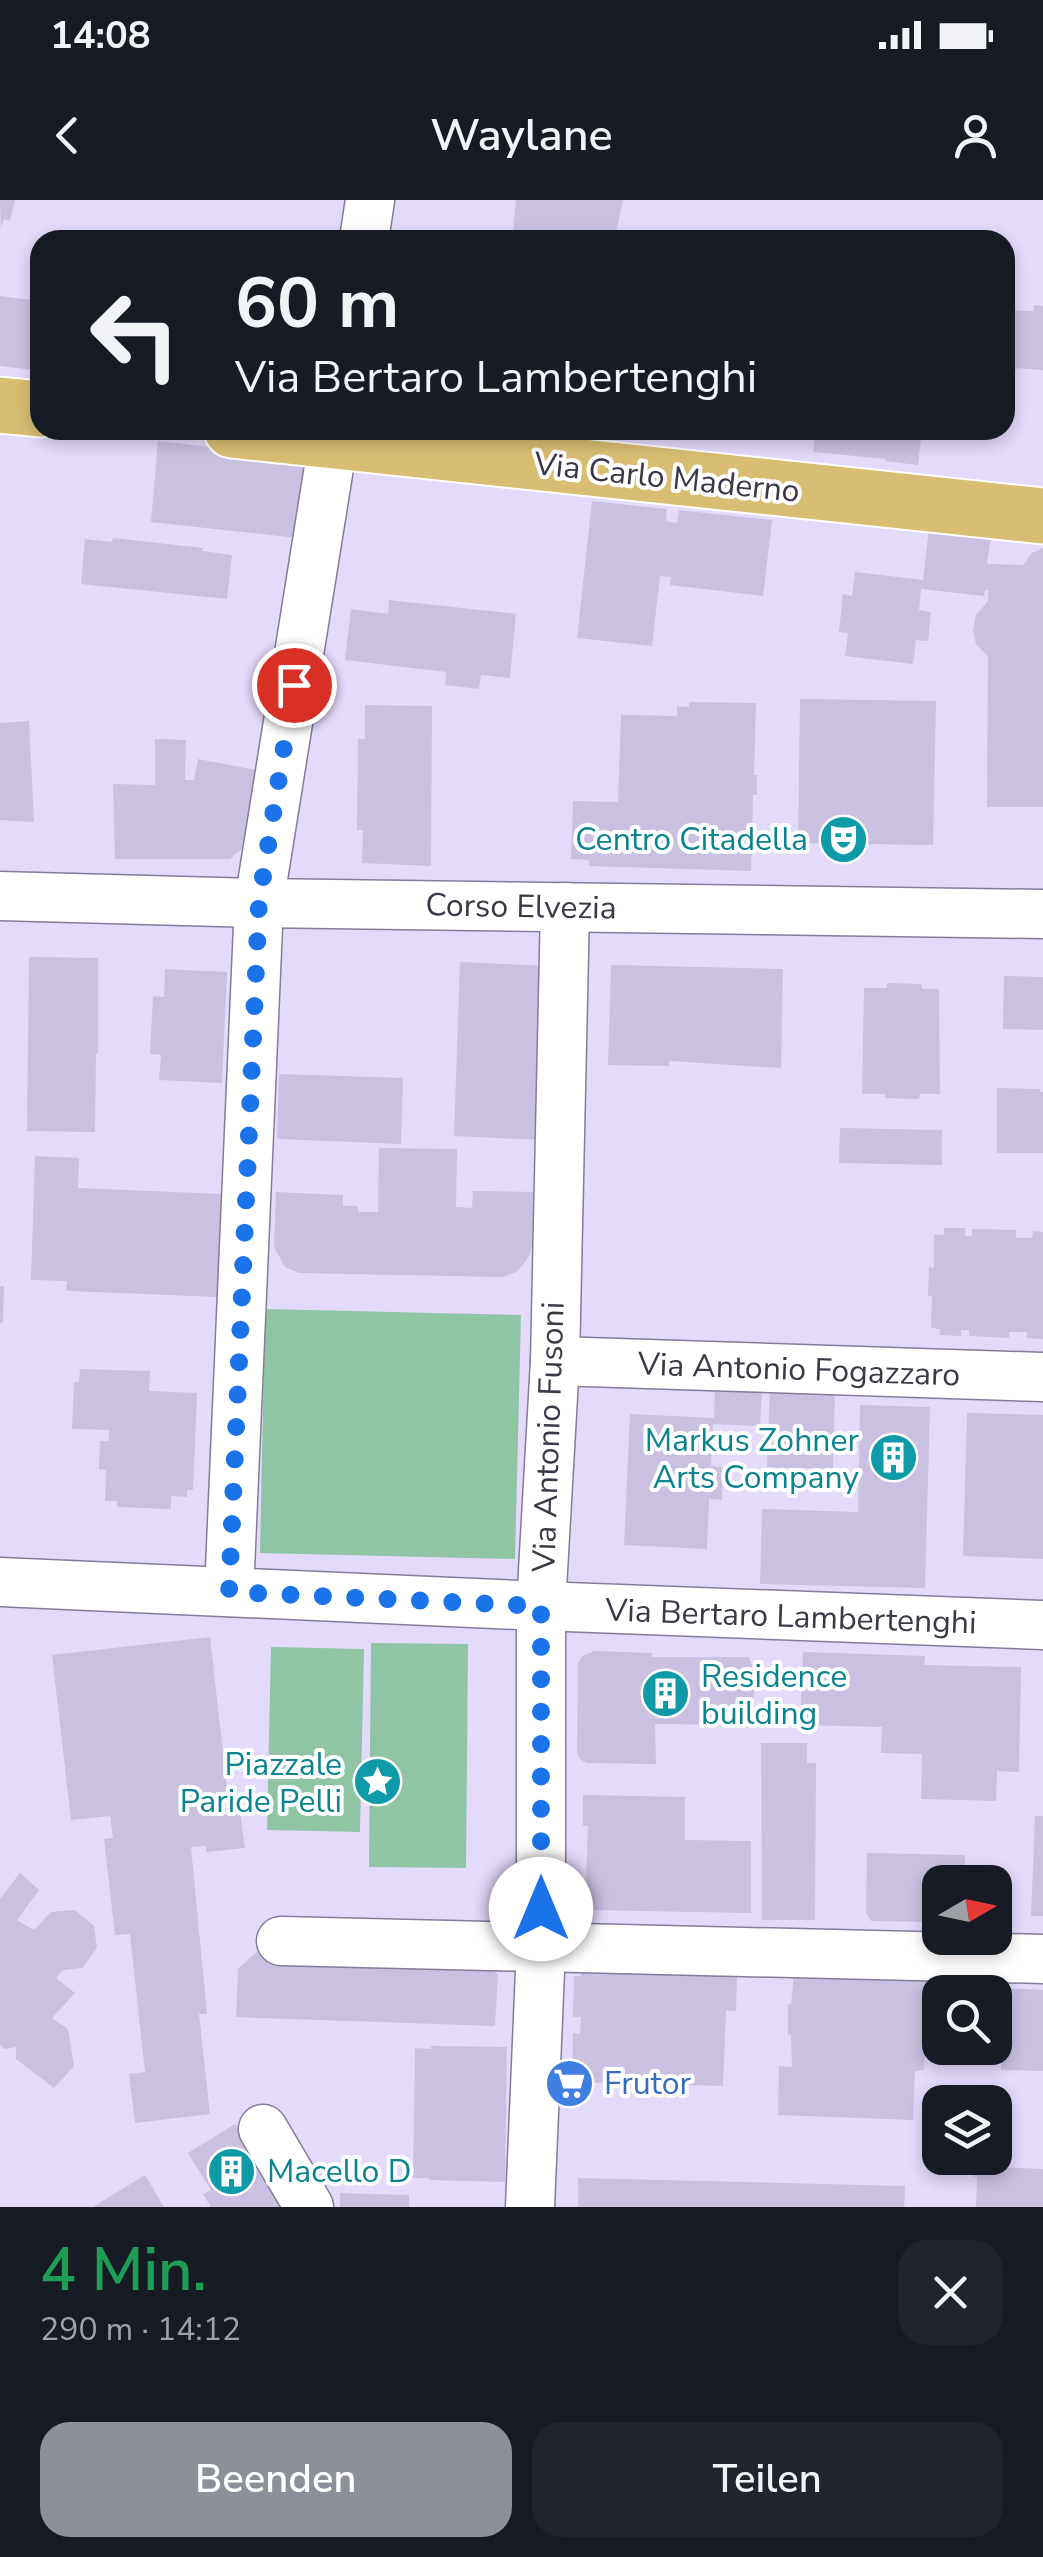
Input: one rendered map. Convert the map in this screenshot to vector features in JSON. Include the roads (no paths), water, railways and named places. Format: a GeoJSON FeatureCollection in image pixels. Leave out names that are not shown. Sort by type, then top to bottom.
{"type":"FeatureCollection","features":[{"type":"Feature","properties":{"kind":"main road"},"geometry":{"type":"LineString","coordinates":[[0,405],[30,408]]}},
{"type":"Feature","properties":{"kind":"main road","name":"Via Carlo Maderno"},"geometry":{"type":"LineString","coordinates":[[369,440],[1043,516]]}},
{"type":"Feature","properties":{"kind":"street"},"geometry":{"type":"LineString","coordinates":[[366,230],[370,200]]}},
{"type":"Feature","properties":{"kind":"street"},"geometry":{"type":"LineString","coordinates":[[229,1592],[259,902],[333,440]]}},
{"type":"Feature","properties":{"kind":"street","name":"Corso Elvezia"},"geometry":{"type":"LineString","coordinates":[[0,896],[1043,914]]}},
{"type":"Feature","properties":{"kind":"street","name":"Via Antonio Fusoni"},"geometry":{"type":"LineString","coordinates":[[530,2207],[541,1947],[541,1606],[555,1361],[564,906]]}},
{"type":"Feature","properties":{"kind":"street","name":"Via Antonio Fogazzaro"},"geometry":{"type":"LineString","coordinates":[[555,1361],[1043,1377]]}},
{"type":"Feature","properties":{"kind":"street","name":"Via Bertaro Lambertenghi"},"geometry":{"type":"LineString","coordinates":[[0,1582],[1043,1625]]}},
{"type":"Feature","properties":{"kind":"street"},"geometry":{"type":"LineString","coordinates":[[280,1941],[1043,1959]]}},
{"type":"Feature","properties":{"kind":"street"},"geometry":{"type":"LineString","coordinates":[[263,2130],[309,2207]]}},
{"type":"Feature","properties":{"kind":"place","name":"Centro Citadella"},"geometry":{"type":"Point","coordinates":[843,839]}},
{"type":"Feature","properties":{"kind":"place","name":"Markus Zohner Arts Company"},"geometry":{"type":"Point","coordinates":[894,1458]}},
{"type":"Feature","properties":{"kind":"place","name":"Residence building"},"geometry":{"type":"Point","coordinates":[666,1694]}},
{"type":"Feature","properties":{"kind":"place","name":"Piazzale Paride Pelli"},"geometry":{"type":"Point","coordinates":[377,1782]}},
{"type":"Feature","properties":{"kind":"place","name":"Frutor"},"geometry":{"type":"Point","coordinates":[569,2083]}},
{"type":"Feature","properties":{"kind":"place","name":"Macello D"},"geometry":{"type":"Point","coordinates":[232,2171]}}]}
